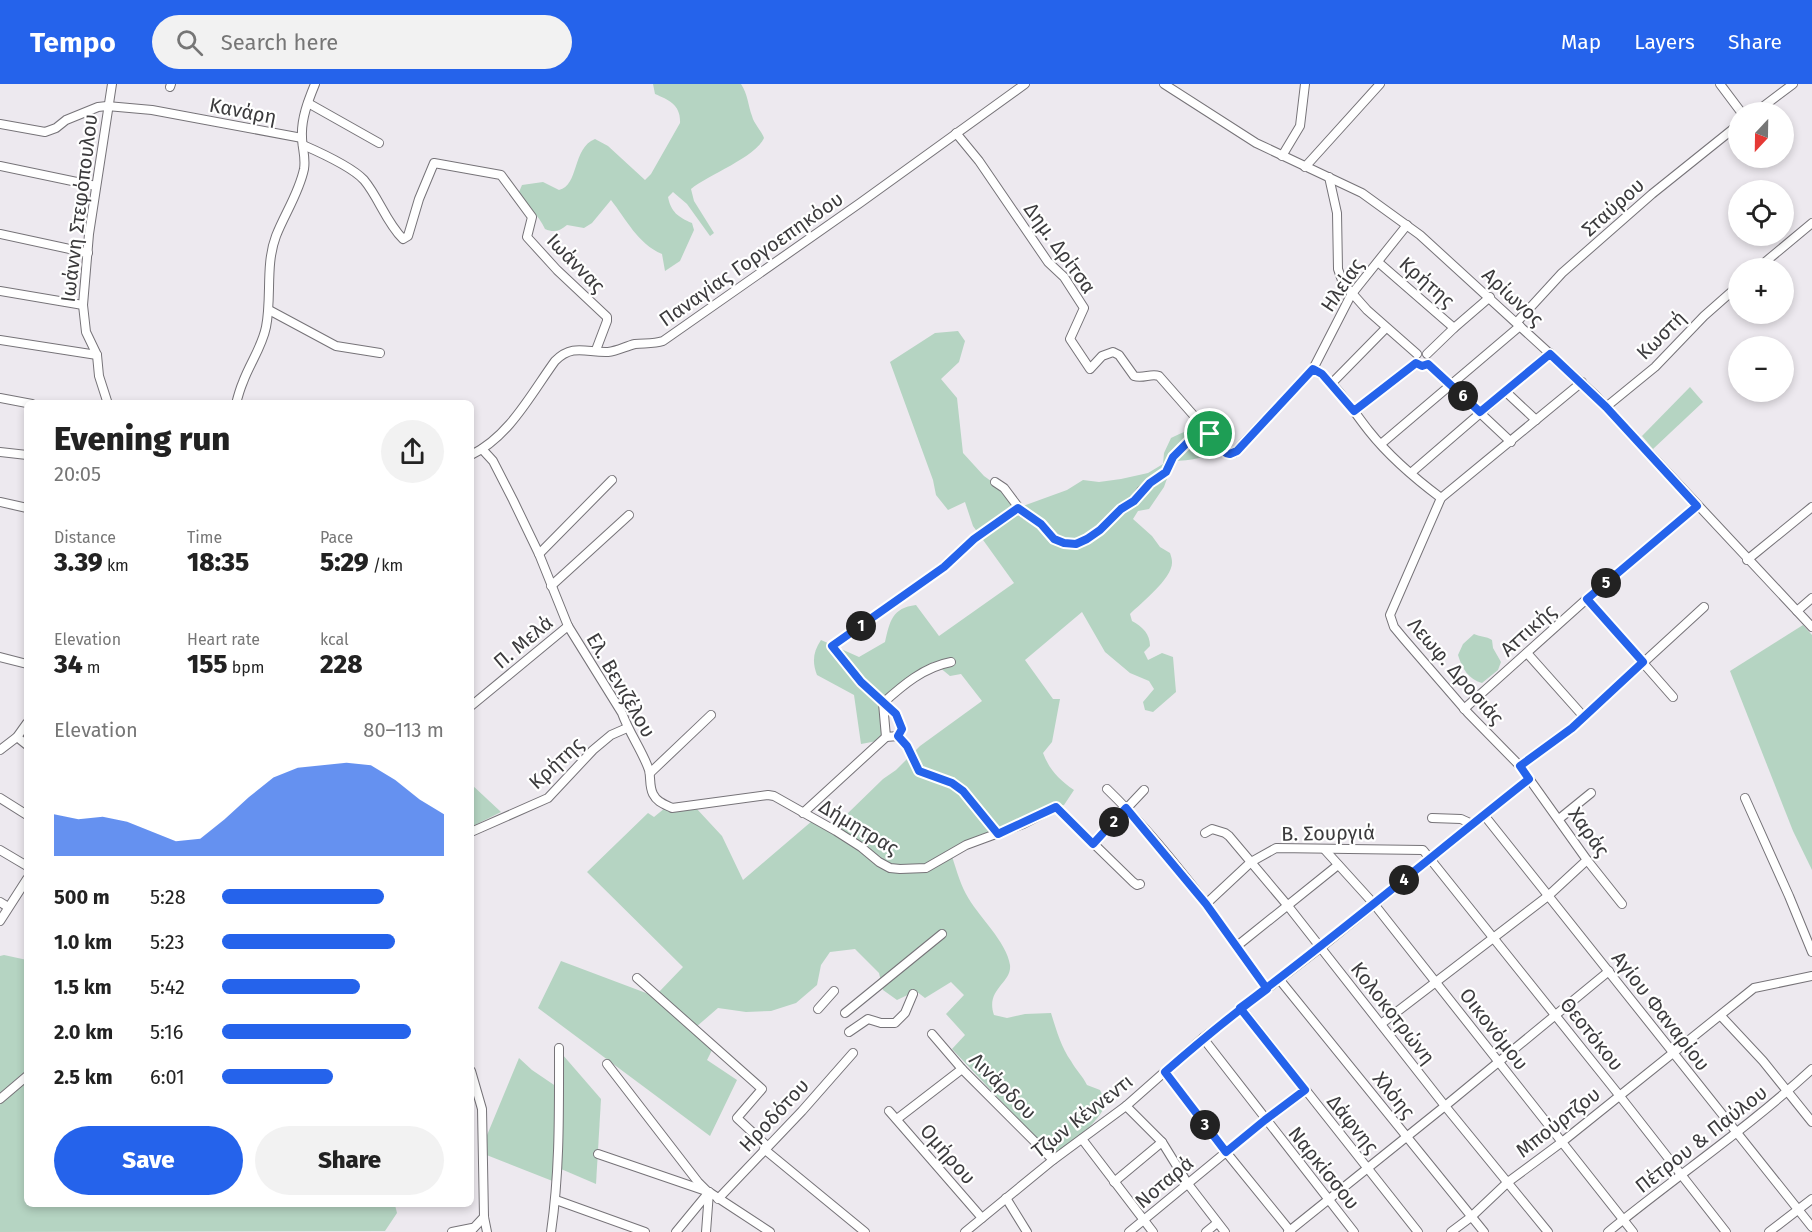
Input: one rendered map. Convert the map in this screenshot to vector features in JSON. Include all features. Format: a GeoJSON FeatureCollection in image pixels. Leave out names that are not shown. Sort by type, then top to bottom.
{"type":"FeatureCollection","features":[{"type":"Feature","properties":{"kind":"street","name":"Ιωάννη Στεφόπουλου"},"geometry":{"type":"LineString","coordinates":[[107,400],[99,376],[97,355],[86,332],[83,305],[96,186],[112,84]]}},
{"type":"Feature","properties":{"kind":"street"},"geometry":{"type":"LineString","coordinates":[[237,400],[242,382],[264,337],[269,310],[271,255],[276,237],[300,183],[305,158],[302,142],[303,124],[315,84]]}},
{"type":"Feature","properties":{"kind":"street","name":"Παναγίας Γοργοεπηκόου"},"geometry":{"type":"LineString","coordinates":[[474,454],[501,434],[562,354],[573,350],[607,352],[636,344],[655,344],[663,341],[1025,84]]}},
{"type":"Feature","properties":{"kind":"street","name":"Αρίωνος"},"geometry":{"type":"LineString","coordinates":[[1164,84],[1248,138],[1369,198],[1407,225],[1490,297],[1582,382],[1812,627]]}},
{"type":"Feature","properties":{"kind":"street"},"geometry":{"type":"LineString","coordinates":[[1282,156],[1300,126],[1305,84]]}},
{"type":"Feature","properties":{"kind":"street"},"geometry":{"type":"LineString","coordinates":[[1305,167],[1380,84]]}},
{"type":"Feature","properties":{"kind":"street"},"geometry":{"type":"LineString","coordinates":[[1720,84],[1734,102]]}},
{"type":"Feature","properties":{"kind":"street"},"geometry":{"type":"LineString","coordinates":[[1769,102],[1793,84]]}},
{"type":"Feature","properties":{"kind":"street"},"geometry":{"type":"LineString","coordinates":[[308,103],[379,143]]}},
{"type":"Feature","properties":{"kind":"street"},"geometry":{"type":"LineString","coordinates":[[0,124],[45,132],[56,128],[66,120],[98,107],[107,106]]}},
{"type":"Feature","properties":{"kind":"street","name":"Κανάρη"},"geometry":{"type":"LineString","coordinates":[[107,106],[152,110],[302,142]]}},
{"type":"Feature","properties":{"kind":"street","name":"Δημ. Δρίτσα"},"geometry":{"type":"LineString","coordinates":[[956,133],[979,161],[1048,262],[1064,277],[1084,308],[1070,339],[1090,369],[1102,356],[1113,352],[1119,356],[1134,376],[1154,374],[1159,376],[1210,434]]}},
{"type":"Feature","properties":{"kind":"street","name":"Σταύρου"},"geometry":{"type":"LineString","coordinates":[[1381,444],[1518,324],[1562,273],[1652,194],[1728,133]]}},
{"type":"Feature","properties":{"kind":"street","name":"Ιωάννας"},"geometry":{"type":"LineString","coordinates":[[302,142],[359,176],[403,239],[408,236],[419,199],[434,163],[501,175],[532,217],[527,237],[557,270],[606,317],[607,321],[596,350]]}},
{"type":"Feature","properties":{"kind":"street"},"geometry":{"type":"LineString","coordinates":[[0,166],[96,186]]}},
{"type":"Feature","properties":{"kind":"street"},"geometry":{"type":"LineString","coordinates":[[1329,177],[1338,221],[1338,269],[1343,283],[1422,366],[1454,328],[1490,297]]}},
{"type":"Feature","properties":{"kind":"street"},"geometry":{"type":"LineString","coordinates":[[1770,258],[1812,223]]}},
{"type":"Feature","properties":{"kind":"street","name":"Ηλείας"},"geometry":{"type":"LineString","coordinates":[[1210,434],[1226,453],[1237,451],[1313,369],[1352,295],[1407,225]]}},
{"type":"Feature","properties":{"kind":"street"},"geometry":{"type":"LineString","coordinates":[[0,234],[88,253]]}},
{"type":"Feature","properties":{"kind":"street","name":"Κρήτης"},"geometry":{"type":"LineString","coordinates":[[1378,262],[1454,328]]}},
{"type":"Feature","properties":{"kind":"street"},"geometry":{"type":"LineString","coordinates":[[0,291],[83,305]]}},
{"type":"Feature","properties":{"kind":"street","name":"Κωστή"},"geometry":{"type":"LineString","coordinates":[[1606,407],[1655,367],[1704,316],[1728,295]]}},
{"type":"Feature","properties":{"kind":"street"},"geometry":{"type":"LineString","coordinates":[[269,310],[336,346],[380,353]]}},
{"type":"Feature","properties":{"kind":"street"},"geometry":{"type":"LineString","coordinates":[[1331,384],[1386,328]]}},
{"type":"Feature","properties":{"kind":"street"},"geometry":{"type":"LineString","coordinates":[[0,350],[1,340],[97,355]]}},
{"type":"Feature","properties":{"kind":"street"},"geometry":{"type":"LineString","coordinates":[[1354,411],[1423,352],[1451,385],[1511,442]]}},
{"type":"Feature","properties":{"kind":"street"},"geometry":{"type":"LineString","coordinates":[[1412,472],[1550,354]]}},
{"type":"Feature","properties":{"kind":"street"},"geometry":{"type":"LineString","coordinates":[[1313,369],[1322,374],[1381,444],[1441,498]]}},
{"type":"Feature","properties":{"kind":"street","name":"Λεωφ. Δροσιάς"},"geometry":{"type":"LineString","coordinates":[[1529,779],[1520,766],[1464,709],[1404,639],[1394,627],[1390,615],[1441,498],[1582,382]]}},
{"type":"Feature","properties":{"kind":"street"},"geometry":{"type":"LineString","coordinates":[[1505,391],[1536,420]]}},
{"type":"Feature","properties":{"kind":"street"},"geometry":{"type":"LineString","coordinates":[[0,399],[24,403]]}},
{"type":"Feature","properties":{"kind":"street"},"geometry":{"type":"LineString","coordinates":[[995,482],[1004,488],[1018,508],[1041,524],[1054,539],[1076,544],[1100,530],[1121,509],[1134,501],[1150,483],[1166,472],[1173,457],[1191,439],[1210,434]]}},
{"type":"Feature","properties":{"kind":"street","name":"Ελ. Βενιζέλου"},"geometry":{"type":"LineString","coordinates":[[483,449],[493,461],[539,554],[568,626],[622,713],[627,728],[650,773],[650,785],[659,802],[672,808],[768,795],[778,798],[803,813]]}},
{"type":"Feature","properties":{"kind":"street"},"geometry":{"type":"LineString","coordinates":[[0,452],[24,455]]}},
{"type":"Feature","properties":{"kind":"street"},"geometry":{"type":"LineString","coordinates":[[539,554],[612,480]]}},
{"type":"Feature","properties":{"kind":"street"},"geometry":{"type":"LineString","coordinates":[[0,502],[24,507]]}},
{"type":"Feature","properties":{"kind":"street","name":"Αττικής"},"geometry":{"type":"LineString","coordinates":[[1464,709],[1587,599],[1697,506]]}},
{"type":"Feature","properties":{"kind":"street"},"geometry":{"type":"LineString","coordinates":[[1747,560],[1812,507]]}},
{"type":"Feature","properties":{"kind":"street"},"geometry":{"type":"LineString","coordinates":[[898,736],[902,729],[896,714],[861,682],[832,646],[944,567],[974,539],[1018,508]]}},
{"type":"Feature","properties":{"kind":"street"},"geometry":{"type":"LineString","coordinates":[[551,586],[629,515]]}},
{"type":"Feature","properties":{"kind":"street"},"geometry":{"type":"LineString","coordinates":[[1797,610],[1812,598]]}},
{"type":"Feature","properties":{"kind":"street"},"geometry":{"type":"LineString","coordinates":[[1587,599],[1673,697]]}},
{"type":"Feature","properties":{"kind":"street"},"geometry":{"type":"LineString","coordinates":[[1520,766],[1584,717],[1704,607]]}},
{"type":"Feature","properties":{"kind":"street","name":"Π. Μελά"},"geometry":{"type":"LineString","coordinates":[[474,704],[568,626]]}},
{"type":"Feature","properties":{"kind":"street"},"geometry":{"type":"LineString","coordinates":[[1527,653],[1584,717]]}},
{"type":"Feature","properties":{"kind":"street"},"geometry":{"type":"LineString","coordinates":[[0,657],[24,663]]}},
{"type":"Feature","properties":{"kind":"street"},"geometry":{"type":"LineString","coordinates":[[883,703],[917,675],[937,664],[951,662]]}},
{"type":"Feature","properties":{"kind":"street"},"geometry":{"type":"LineString","coordinates":[[883,703],[886,738]]}},
{"type":"Feature","properties":{"kind":"street"},"geometry":{"type":"LineString","coordinates":[[650,773],[711,715]]}},
{"type":"Feature","properties":{"kind":"street"},"geometry":{"type":"LineString","coordinates":[[0,750],[17,737],[24,727]]}},
{"type":"Feature","properties":{"kind":"street","name":"Κρήτης"},"geometry":{"type":"LineString","coordinates":[[474,831],[548,798],[593,750],[611,735],[627,728]]}},
{"type":"Feature","properties":{"kind":"street"},"geometry":{"type":"LineString","coordinates":[[803,813],[886,738],[898,736]]}},
{"type":"Feature","properties":{"kind":"street"},"geometry":{"type":"LineString","coordinates":[[898,736],[907,746],[919,771],[952,783],[963,791],[998,834]]}},
{"type":"Feature","properties":{"kind":"street"},"geometry":{"type":"LineString","coordinates":[[17,737],[24,743]]}},
{"type":"Feature","properties":{"kind":"street","name":"Τζων Κέννεντι"},"geometry":{"type":"LineString","coordinates":[[965,1232],[1053,1160],[1125,1106],[1240,1008],[1320,948],[1529,779]]}},
{"type":"Feature","properties":{"kind":"street","name":"Χαράς"},"geometry":{"type":"LineString","coordinates":[[1529,779],[1587,860],[1622,904]]}},
{"type":"Feature","properties":{"kind":"street"},"geometry":{"type":"LineString","coordinates":[[1107,789],[1126,808],[1206,904],[1267,989]]}},
{"type":"Feature","properties":{"kind":"street"},"geometry":{"type":"LineString","coordinates":[[1140,884],[1132,882],[1093,844],[1144,790]]}},
{"type":"Feature","properties":{"kind":"street"},"geometry":{"type":"LineString","coordinates":[[1559,819],[1591,793]]}},
{"type":"Feature","properties":{"kind":"street"},"geometry":{"type":"LineString","coordinates":[[0,798],[24,813]]}},
{"type":"Feature","properties":{"kind":"street"},"geometry":{"type":"LineString","coordinates":[[1745,798],[1812,952]]}},
{"type":"Feature","properties":{"kind":"street","name":"Δήμητρας"},"geometry":{"type":"LineString","coordinates":[[803,813],[836,831],[890,868],[926,868],[966,845],[998,834],[1056,807],[1093,844]]}},
{"type":"Feature","properties":{"kind":"street","name":"Αγίου Φαναρίου"},"geometry":{"type":"LineString","coordinates":[[1484,815],[1812,1227]]}},
{"type":"Feature","properties":{"kind":"street"},"geometry":{"type":"LineString","coordinates":[[1432,818],[1460,819],[1472,824]]}},
{"type":"Feature","properties":{"kind":"street","name":"Κολοκοτρώνη"},"geometry":{"type":"LineString","coordinates":[[1205,833],[1212,829],[1227,833],[1548,1232]]}},
{"type":"Feature","properties":{"kind":"street","name":"Β. Σουργιά"},"geometry":{"type":"LineString","coordinates":[[1206,904],[1251,862],[1276,848],[1421,850],[1431,858]]}},
{"type":"Feature","properties":{"kind":"street"},"geometry":{"type":"LineString","coordinates":[[0,850],[24,864]]}},
{"type":"Feature","properties":{"kind":"street","name":"Οικονόμου"},"geometry":{"type":"LineString","coordinates":[[1325,850],[1374,904],[1633,1232]]}},
{"type":"Feature","properties":{"kind":"street","name":"Θεοτόκου"},"geometry":{"type":"LineString","coordinates":[[1431,858],[1726,1232]]}},
{"type":"Feature","properties":{"kind":"street"},"geometry":{"type":"LineString","coordinates":[[1381,1024],[1548,896],[1587,860]]}},
{"type":"Feature","properties":{"kind":"street"},"geometry":{"type":"LineString","coordinates":[[1237,946],[1338,865]]}},
{"type":"Feature","properties":{"kind":"street"},"geometry":{"type":"LineString","coordinates":[[0,921],[24,883]]}},
{"type":"Feature","properties":{"kind":"street"},"geometry":{"type":"LineString","coordinates":[[0,902],[8,907]]}},
{"type":"Feature","properties":{"kind":"street"},"geometry":{"type":"LineString","coordinates":[[845,1013],[942,934]]}},
{"type":"Feature","properties":{"kind":"street"},"geometry":{"type":"LineString","coordinates":[[1165,1072],[1290,1231],[1499,1063],[1609,971]]}},
{"type":"Feature","properties":{"kind":"street","name":"Μπούρτζου"},"geometry":{"type":"LineString","coordinates":[[1451,1232],[1508,1182],[1562,1143],[1756,987],[1812,976]]}},
{"type":"Feature","properties":{"kind":"street"},"geometry":{"type":"LineString","coordinates":[[637,978],[762,1089],[737,1118],[766,1148],[865,1232]]}},
{"type":"Feature","properties":{"kind":"street","name":"Χλόης"},"geometry":{"type":"LineString","coordinates":[[1279,980],[1484,1232]]}},
{"type":"Feature","properties":{"kind":"street"},"geometry":{"type":"LineString","coordinates":[[818,1009],[834,991]]}},
{"type":"Feature","properties":{"kind":"street"},"geometry":{"type":"LineString","coordinates":[[849,1032],[868,1019],[881,1023],[895,1023],[905,1013],[913,994]]}},
{"type":"Feature","properties":{"kind":"street","name":"Δάφνης"},"geometry":{"type":"LineString","coordinates":[[1240,1008],[1418,1232]]}},
{"type":"Feature","properties":{"kind":"street"},"geometry":{"type":"LineString","coordinates":[[1721,1016],[1812,1122]]}},
{"type":"Feature","properties":{"kind":"street","name":"Λινάρδου"},"geometry":{"type":"LineString","coordinates":[[932,1034],[962,1069],[1053,1160]]}},
{"type":"Feature","properties":{"kind":"street","name":"Ναρκίσσου"},"geometry":{"type":"LineString","coordinates":[[1203,1038],[1354,1232]]}},
{"type":"Feature","properties":{"kind":"street"},"geometry":{"type":"LineString","coordinates":[[551,1232],[556,1200],[560,1106],[559,1048]]}},
{"type":"Feature","properties":{"kind":"street","name":"Ηροδότου"},"geometry":{"type":"LineString","coordinates":[[718,1199],[802,1111],[853,1053]]}},
{"type":"Feature","properties":{"kind":"street"},"geometry":{"type":"LineString","coordinates":[[607,1064],[698,1182],[718,1199],[770,1232]]}},
{"type":"Feature","properties":{"kind":"street"},"geometry":{"type":"LineString","coordinates":[[897,1119],[962,1069]]}},
{"type":"Feature","properties":{"kind":"street","name":"Πέτρου & Παύλου"},"geometry":{"type":"LineString","coordinates":[[1608,1232],[1736,1133],[1812,1069]]}},
{"type":"Feature","properties":{"kind":"street"},"geometry":{"type":"LineString","coordinates":[[0,1099],[24,1079]]}},
{"type":"Feature","properties":{"kind":"street"},"geometry":{"type":"LineString","coordinates":[[474,1081],[482,1109],[484,1217],[487,1232]]}},
{"type":"Feature","properties":{"kind":"street","name":"Νοταρά"},"geometry":{"type":"LineString","coordinates":[[1129,1232],[1305,1090]]}},
{"type":"Feature","properties":{"kind":"street"},"geometry":{"type":"LineString","coordinates":[[1125,1106],[1162,1142],[1188,1184],[1225,1232]]}},
{"type":"Feature","properties":{"kind":"street","name":"Ομήρου"},"geometry":{"type":"LineString","coordinates":[[889,1111],[982,1218]]}},
{"type":"Feature","properties":{"kind":"street"},"geometry":{"type":"LineString","coordinates":[[1082,1139],[1153,1232]]}},
{"type":"Feature","properties":{"kind":"street"},"geometry":{"type":"LineString","coordinates":[[1114,1182],[1162,1142]]}},
{"type":"Feature","properties":{"kind":"street"},"geometry":{"type":"LineString","coordinates":[[597,1154],[709,1192]]}},
{"type":"Feature","properties":{"kind":"street"},"geometry":{"type":"LineString","coordinates":[[676,1232],[709,1192]]}},
{"type":"Feature","properties":{"kind":"street"},"geometry":{"type":"LineString","coordinates":[[706,1232],[709,1192]]}},
{"type":"Feature","properties":{"kind":"street"},"geometry":{"type":"LineString","coordinates":[[1006,1198],[1027,1232]]}},
{"type":"Feature","properties":{"kind":"street"},"geometry":{"type":"LineString","coordinates":[[1769,1232],[1812,1199]]}},
{"type":"Feature","properties":{"kind":"street"},"geometry":{"type":"LineString","coordinates":[[556,1200],[645,1232]]}},
{"type":"Feature","properties":{"kind":"street"},"geometry":{"type":"LineString","coordinates":[[452,1232],[471,1230],[484,1217]]}},
{"type":"Feature","properties":{"kind":"street"},"geometry":{"type":"LineString","coordinates":[[1206,1232],[1217,1223]]}},
{"type":"Feature","properties":{"kind":"green space"},"geometry":{"type":"Polygon","coordinates":[[[653,84],[741,84],[753,119],[764,138],[752,152],[742,159],[691,189],[694,201],[714,233],[710,236],[687,204],[673,192],[668,197],[673,210],[692,223],[694,230],[680,261],[665,271],[662,254],[639,238],[611,200],[592,223],[584,228],[567,225],[559,230],[551,231],[545,229],[519,192],[522,185],[543,182],[559,190],[565,187],[570,182],[582,150],[595,139],[608,146],[645,180],[651,174],[680,123],[676,107],[655,94],[653,84]]]}},
{"type":"Feature","properties":{"kind":"green space"},"geometry":{"type":"Polygon","coordinates":[[[958,331],[965,341],[959,362],[941,379],[957,398],[963,453],[984,476],[1002,489],[1014,506],[1023,506],[1067,490],[1083,480],[1099,482],[1148,473],[1163,464],[1164,453],[1171,438],[1184,432],[1198,428],[1211,429],[1222,438],[1215,450],[1204,457],[1176,461],[1164,487],[1149,509],[1138,511],[1133,519],[1152,536],[1160,547],[1170,553],[1171,568],[1162,583],[1130,614],[1132,621],[1143,628],[1149,638],[1150,646],[1144,652],[1148,660],[1162,653],[1173,657],[1176,692],[1153,712],[1145,710],[1143,702],[1154,689],[1149,681],[1130,673],[1105,652],[1082,612],[1025,660],[1053,699],[1060,699],[1052,742],[1043,753],[1055,774],[1074,790],[1064,805],[950,850],[966,894],[998,938],[1008,956],[1010,971],[993,999],[994,1015],[1007,1018],[1025,1014],[1051,1013],[1067,1056],[1087,1085],[1100,1090],[1106,1103],[1098,1118],[1091,1125],[1053,1156],[952,1049],[965,1035],[946,1014],[964,995],[951,982],[925,998],[916,991],[897,1000],[883,990],[879,973],[855,949],[830,952],[821,965],[817,985],[796,1003],[771,1011],[746,1012],[718,1008],[696,1027],[658,993],[683,967],[587,872],[648,813],[654,817],[665,808],[696,808],[722,836],[743,880],[812,821],[839,836],[846,815],[883,779],[896,770],[920,746],[982,701],[961,674],[950,676],[933,662],[883,697],[890,727],[877,741],[861,744],[854,695],[817,675],[814,666],[816,649],[821,640],[859,657],[885,642],[893,617],[897,612],[916,605],[939,636],[1014,583],[973,526],[965,502],[948,510],[936,495],[933,480],[890,362],[935,333],[958,331]]]}},
{"type":"Feature","properties":{"kind":"green space"},"geometry":{"type":"Polygon","coordinates":[[[1690,387],[1703,402],[1653,449],[1642,436],[1690,387]]]}},
{"type":"Feature","properties":{"kind":"green space"},"geometry":{"type":"Polygon","coordinates":[[[1803,625],[1812,635],[1812,870],[1793,831],[1730,671],[1803,625]]]}},
{"type":"Feature","properties":{"kind":"green space"},"geometry":{"type":"Polygon","coordinates":[[[1474,634],[1492,640],[1493,648],[1501,662],[1498,670],[1482,683],[1473,679],[1466,672],[1458,655],[1463,644],[1474,634]]]}},
{"type":"Feature","properties":{"kind":"green space"},"geometry":{"type":"Polygon","coordinates":[[[474,787],[501,812],[474,826],[474,787]]]}},
{"type":"Feature","properties":{"kind":"green space"},"geometry":{"type":"Polygon","coordinates":[[[0,956],[24,959],[24,1207],[396,1207],[397,1213],[385,1231],[0,1232],[0,956]]]}},
{"type":"Feature","properties":{"kind":"green space"},"geometry":{"type":"Polygon","coordinates":[[[561,961],[654,996],[712,1050],[707,1060],[737,1080],[710,1136],[538,1008],[561,961]]]}},
{"type":"Feature","properties":{"kind":"green space"},"geometry":{"type":"Polygon","coordinates":[[[562,1054],[601,1099],[596,1184],[561,1169],[562,1054]]]}},
{"type":"Feature","properties":{"kind":"green space"},"geometry":{"type":"Polygon","coordinates":[[[519,1058],[560,1089],[555,1182],[484,1154],[485,1140],[519,1058]]]}},
{"type":"Feature","properties":{"kind":"route"},"geometry":{"type":"LineString","coordinates":[[1210,434],[1191,439],[1173,457],[1161,477],[1150,483],[1134,501],[1121,509],[1100,530],[1087,539],[1076,544],[1054,539],[1041,524],[1018,508],[974,539],[944,567],[832,646],[861,682],[896,714],[902,729],[898,736],[907,746],[919,771],[952,783],[963,791],[998,834],[1056,807],[1093,844],[1126,808],[1206,904],[1237,946],[1267,989],[1240,1008],[1203,1038],[1165,1072],[1226,1152],[1305,1090],[1240,1008],[1279,980],[1320,948],[1529,779],[1520,766],[1572,728],[1643,662],[1587,599],[1697,506],[1582,382],[1550,354],[1480,412],[1428,364],[1420,366],[1416,363],[1354,411],[1322,374],[1313,369],[1234,453],[1226,453],[1210,434]]}}]}
